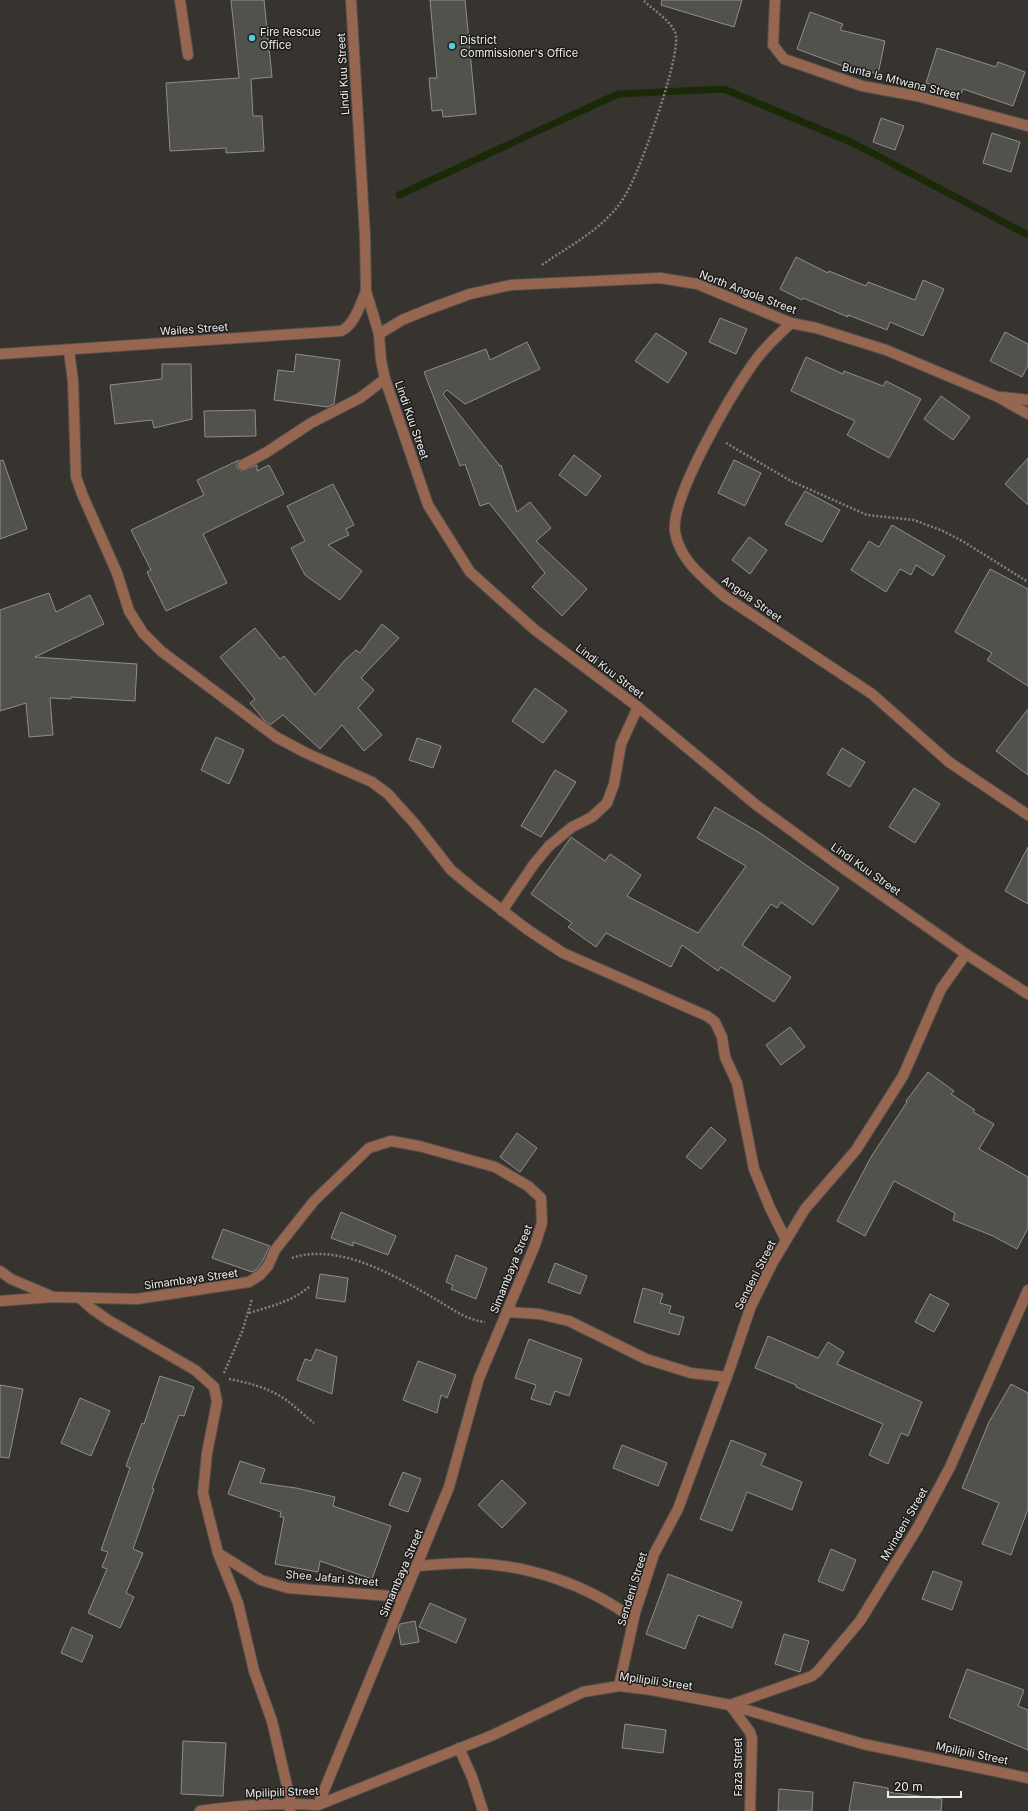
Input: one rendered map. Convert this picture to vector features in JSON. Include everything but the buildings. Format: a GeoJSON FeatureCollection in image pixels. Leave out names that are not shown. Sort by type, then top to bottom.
{"type":"FeatureCollection","features":[{"type":"Feature","properties":{"kind":"street"},"geometry":{"type":"LineString","coordinates":[[180,0],[188,55]]}},
{"type":"Feature","properties":{"kind":"street","name":"Lindi Kuu Street"},"geometry":{"type":"LineString","coordinates":[[351,0],[365,236],[366,291],[379,334],[381,360],[385,379],[428,505],[470,572],[535,630],[638,707],[755,804],[840,866],[966,954],[1028,994]]}},
{"type":"Feature","properties":{"kind":"street","name":"Bunta la Mtwana Street"},"geometry":{"type":"LineString","coordinates":[[775,0],[773,45],[784,59],[862,86],[917,96],[1028,126]]}},
{"type":"Feature","properties":{"kind":"street","name":"North Angola Street"},"geometry":{"type":"LineString","coordinates":[[379,334],[402,320],[429,309],[470,294],[512,285],[660,278],[697,284],[791,323],[816,328],[886,350],[998,397],[1028,414]]}},
{"type":"Feature","properties":{"kind":"street","name":"Wailes Street"},"geometry":{"type":"LineString","coordinates":[[0,354],[69,351],[341,331],[350,324],[366,291]]}},
{"type":"Feature","properties":{"kind":"street","name":"Angola Street"},"geometry":{"type":"LineString","coordinates":[[791,323],[774,338],[752,365],[710,434],[676,510],[675,532],[684,557],[724,596],[872,694],[949,762],[1028,815]]}},
{"type":"Feature","properties":{"kind":"street"},"geometry":{"type":"LineString","coordinates":[[69,351],[73,381],[76,478],[117,573],[129,612],[143,633],[161,651],[276,737],[306,753],[372,782],[388,794],[415,824],[451,870],[502,911],[563,952],[707,1016],[715,1022],[722,1037],[725,1057],[738,1083],[754,1169],[770,1208],[786,1240]]}},
{"type":"Feature","properties":{"kind":"street"},"geometry":{"type":"LineString","coordinates":[[243,465],[267,452],[311,423],[360,398],[385,379]]}},
{"type":"Feature","properties":{"kind":"street"},"geometry":{"type":"LineString","coordinates":[[998,397],[1028,400]]}},
{"type":"Feature","properties":{"kind":"street"},"geometry":{"type":"LineString","coordinates":[[502,911],[534,864],[549,846],[572,827],[592,816],[607,804],[614,784],[621,744],[638,707]]}},
{"type":"Feature","properties":{"kind":"street","name":"Sendeni Street"},"geometry":{"type":"LineString","coordinates":[[619,1686],[633,1618],[654,1554],[678,1509],[751,1306],[773,1262],[805,1209],[860,1144],[903,1076],[941,989],[966,954]]}},
{"type":"Feature","properties":{"kind":"street","name":"Simambaya Street"},"geometry":{"type":"LineString","coordinates":[[0,1301],[53,1297],[137,1299],[159,1297],[249,1282],[260,1275],[268,1266],[275,1250],[314,1201],[369,1148],[390,1141],[418,1146],[495,1167],[528,1186],[541,1198],[542,1223],[479,1378],[449,1487],[318,1805]]}},
{"type":"Feature","properties":{"kind":"street"},"geometry":{"type":"LineString","coordinates":[[0,1271],[11,1279],[53,1297]]}},
{"type":"Feature","properties":{"kind":"street","name":"Mvindeni Street"},"geometry":{"type":"LineString","coordinates":[[730,1705],[812,1676],[818,1671],[860,1620],[918,1527],[950,1467],[1028,1290]]}},
{"type":"Feature","properties":{"kind":"street"},"geometry":{"type":"LineString","coordinates":[[80,1298],[91,1308],[117,1326],[195,1370],[214,1387],[217,1402],[207,1453],[203,1493],[218,1553],[238,1603],[254,1671],[272,1721],[291,1807]]}},
{"type":"Feature","properties":{"kind":"street"},"geometry":{"type":"LineString","coordinates":[[506,1314],[539,1314],[569,1321],[646,1359],[691,1373],[726,1378]]}},
{"type":"Feature","properties":{"kind":"street","name":"Shee Jafari Street"},"geometry":{"type":"LineString","coordinates":[[218,1553],[261,1580],[288,1588],[403,1597]]}},
{"type":"Feature","properties":{"kind":"street"},"geometry":{"type":"LineString","coordinates":[[416,1566],[468,1563],[508,1566],[543,1573],[580,1588],[618,1607],[633,1618]]}},
{"type":"Feature","properties":{"kind":"street","name":"Mpilipili Street"},"geometry":{"type":"LineString","coordinates":[[200,1811],[235,1806],[291,1807],[318,1805],[493,1735],[583,1692],[619,1686],[652,1690],[730,1705],[864,1744],[1028,1778]]}},
{"type":"Feature","properties":{"kind":"street","name":"Faza Street"},"geometry":{"type":"LineString","coordinates":[[730,1705],[750,1732],[752,1739],[750,1811]]}},
{"type":"Feature","properties":{"kind":"street"},"geometry":{"type":"LineString","coordinates":[[459,1748],[472,1777],[483,1811]]}},
{"type":"Feature","properties":{"kind":"path"},"geometry":{"type":"LineString","coordinates":[[537,268],[590,234],[614,212],[626,193],[637,170],[668,82],[677,44],[675,32],[671,25],[643,0]]}},
{"type":"Feature","properties":{"kind":"path"},"geometry":{"type":"LineString","coordinates":[[710,434],[791,481],[867,515],[914,520],[943,531],[964,542],[1028,582]]}},
{"type":"Feature","properties":{"kind":"path"},"geometry":{"type":"LineString","coordinates":[[268,1266],[303,1254],[330,1254],[348,1258],[394,1275],[454,1311],[478,1321],[495,1321],[506,1314]]}},
{"type":"Feature","properties":{"kind":"path"},"geometry":{"type":"LineString","coordinates":[[255,1279],[253,1295],[248,1313],[223,1377],[245,1382],[274,1393],[289,1402],[314,1423]]}},
{"type":"Feature","properties":{"kind":"path"},"geometry":{"type":"LineString","coordinates":[[248,1313],[285,1303],[299,1296],[310,1286]]}},
{"type":"Feature","properties":{"kind":"waterway"},"geometry":{"type":"LineString","coordinates":[[399,195],[618,94],[724,89],[853,143],[1028,235]]}},
{"type":"Feature","properties":{"kind":"place","name":"Fire Rescue Office"},"geometry":{"type":"Point","coordinates":[252,38]}},
{"type":"Feature","properties":{"kind":"place","name":"District Commissioner's Office"},"geometry":{"type":"Point","coordinates":[452,46]}}]}
